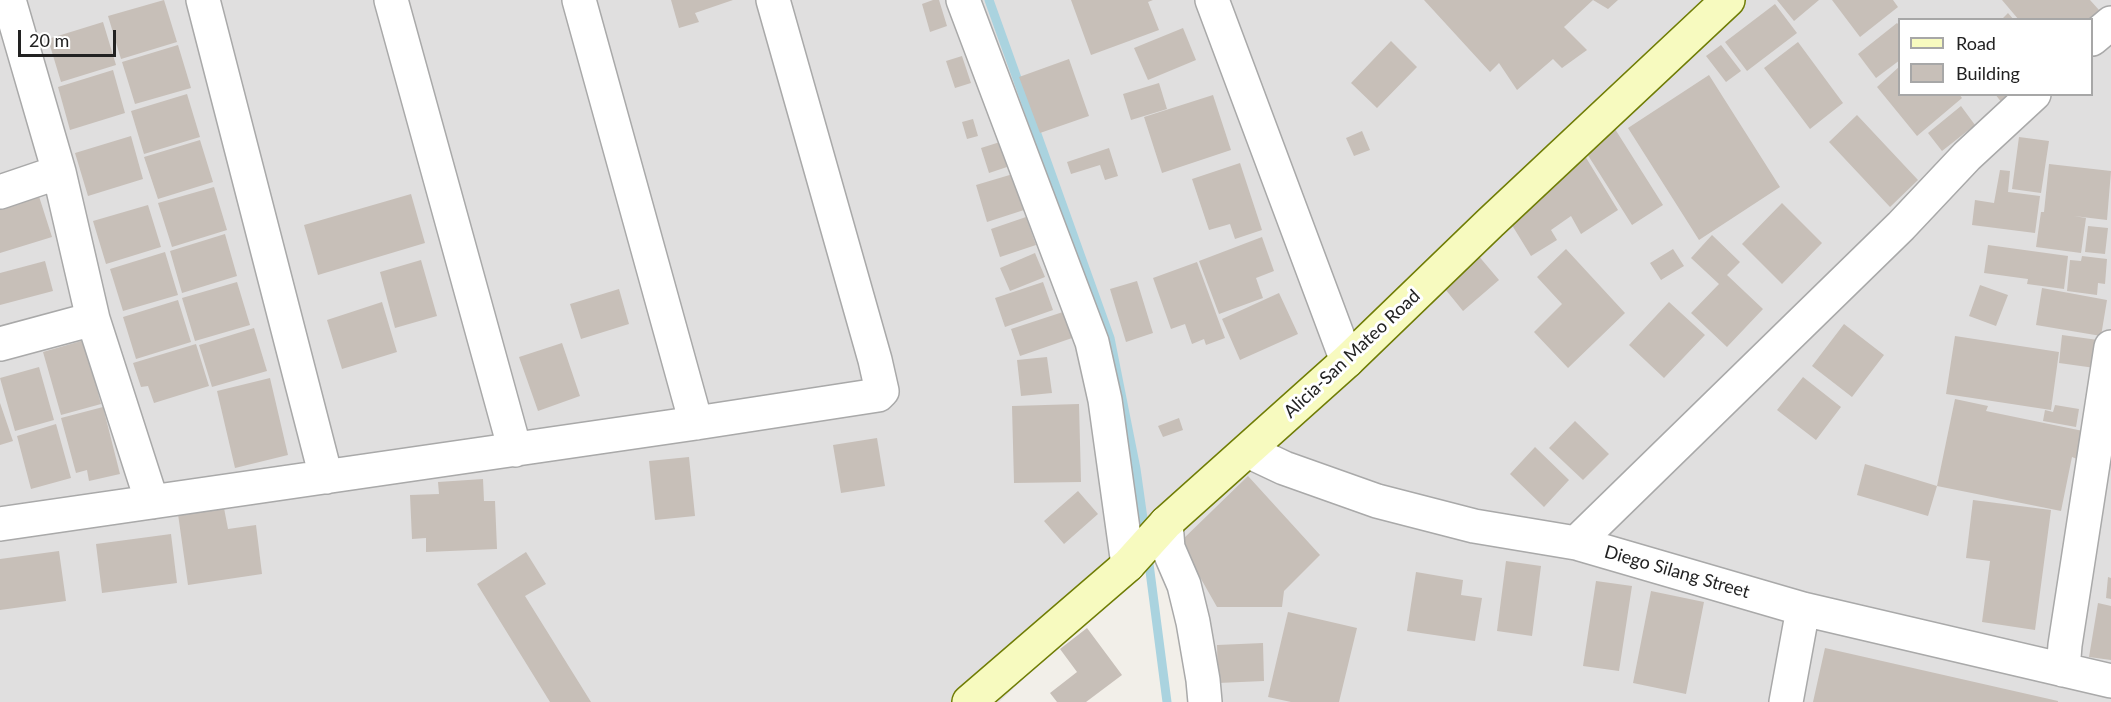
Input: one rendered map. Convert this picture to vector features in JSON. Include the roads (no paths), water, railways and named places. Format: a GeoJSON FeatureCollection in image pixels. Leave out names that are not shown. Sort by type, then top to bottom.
{"type":"FeatureCollection","features":[{"type":"Feature","properties":{"kind":"main road","name":"Alicia-San Mateo Road"},"geometry":{"type":"LineString","coordinates":[[969,702],[1128,565],[1166,523],[1347,362],[1490,223],[1728,0]]}},
{"type":"Feature","properties":{"kind":"street"},"geometry":{"type":"LineString","coordinates":[[0,3],[10,0],[59,172],[93,319],[152,502]]}},
{"type":"Feature","properties":{"kind":"street"},"geometry":{"type":"LineString","coordinates":[[203,0],[326,477]]}},
{"type":"Feature","properties":{"kind":"street"},"geometry":{"type":"LineString","coordinates":[[391,0],[515,450]]}},
{"type":"Feature","properties":{"kind":"street"},"geometry":{"type":"LineString","coordinates":[[579,0],[696,423]]}},
{"type":"Feature","properties":{"kind":"street"},"geometry":{"type":"LineString","coordinates":[[0,524],[878,395],[882,392],[773,0]]}},
{"type":"Feature","properties":{"kind":"street"},"geometry":{"type":"LineString","coordinates":[[963,0],[1092,342],[1105,400],[1128,565]]}},
{"type":"Feature","properties":{"kind":"street"},"geometry":{"type":"LineString","coordinates":[[1212,0],[1347,362]]}},
{"type":"Feature","properties":{"kind":"street"},"geometry":{"type":"LineString","coordinates":[[2093,37],[2111,23]]}},
{"type":"Feature","properties":{"kind":"street"},"geometry":{"type":"LineString","coordinates":[[1576,543],[1901,226],[1967,156],[2032,96]]}},
{"type":"Feature","properties":{"kind":"street"},"geometry":{"type":"LineString","coordinates":[[0,192],[59,172]]}},
{"type":"Feature","properties":{"kind":"street"},"geometry":{"type":"LineString","coordinates":[[0,344],[93,319]]}},
{"type":"Feature","properties":{"kind":"street"},"geometry":{"type":"LineString","coordinates":[[2063,670],[2111,347]]}},
{"type":"Feature","properties":{"kind":"street","name":"Diego Silang Street"},"geometry":{"type":"LineString","coordinates":[[1248,451],[1284,468],[1377,501],[1474,525],[1576,543],[1803,609],[2111,681]]}},
{"type":"Feature","properties":{"kind":"street"},"geometry":{"type":"LineString","coordinates":[[1166,523],[1168,548],[1184,585],[1203,680],[1205,702]]}},
{"type":"Feature","properties":{"kind":"street"},"geometry":{"type":"LineString","coordinates":[[1786,702],[1803,609]]}},
{"type":"Feature","properties":{"kind":"waterway"},"geometry":{"type":"LineString","coordinates":[[989,0],[1110,338],[1136,469],[1145,533]]}},
{"type":"Feature","properties":{"kind":"waterway"},"geometry":{"type":"LineString","coordinates":[[1148,556],[1167,702]]}}]}
